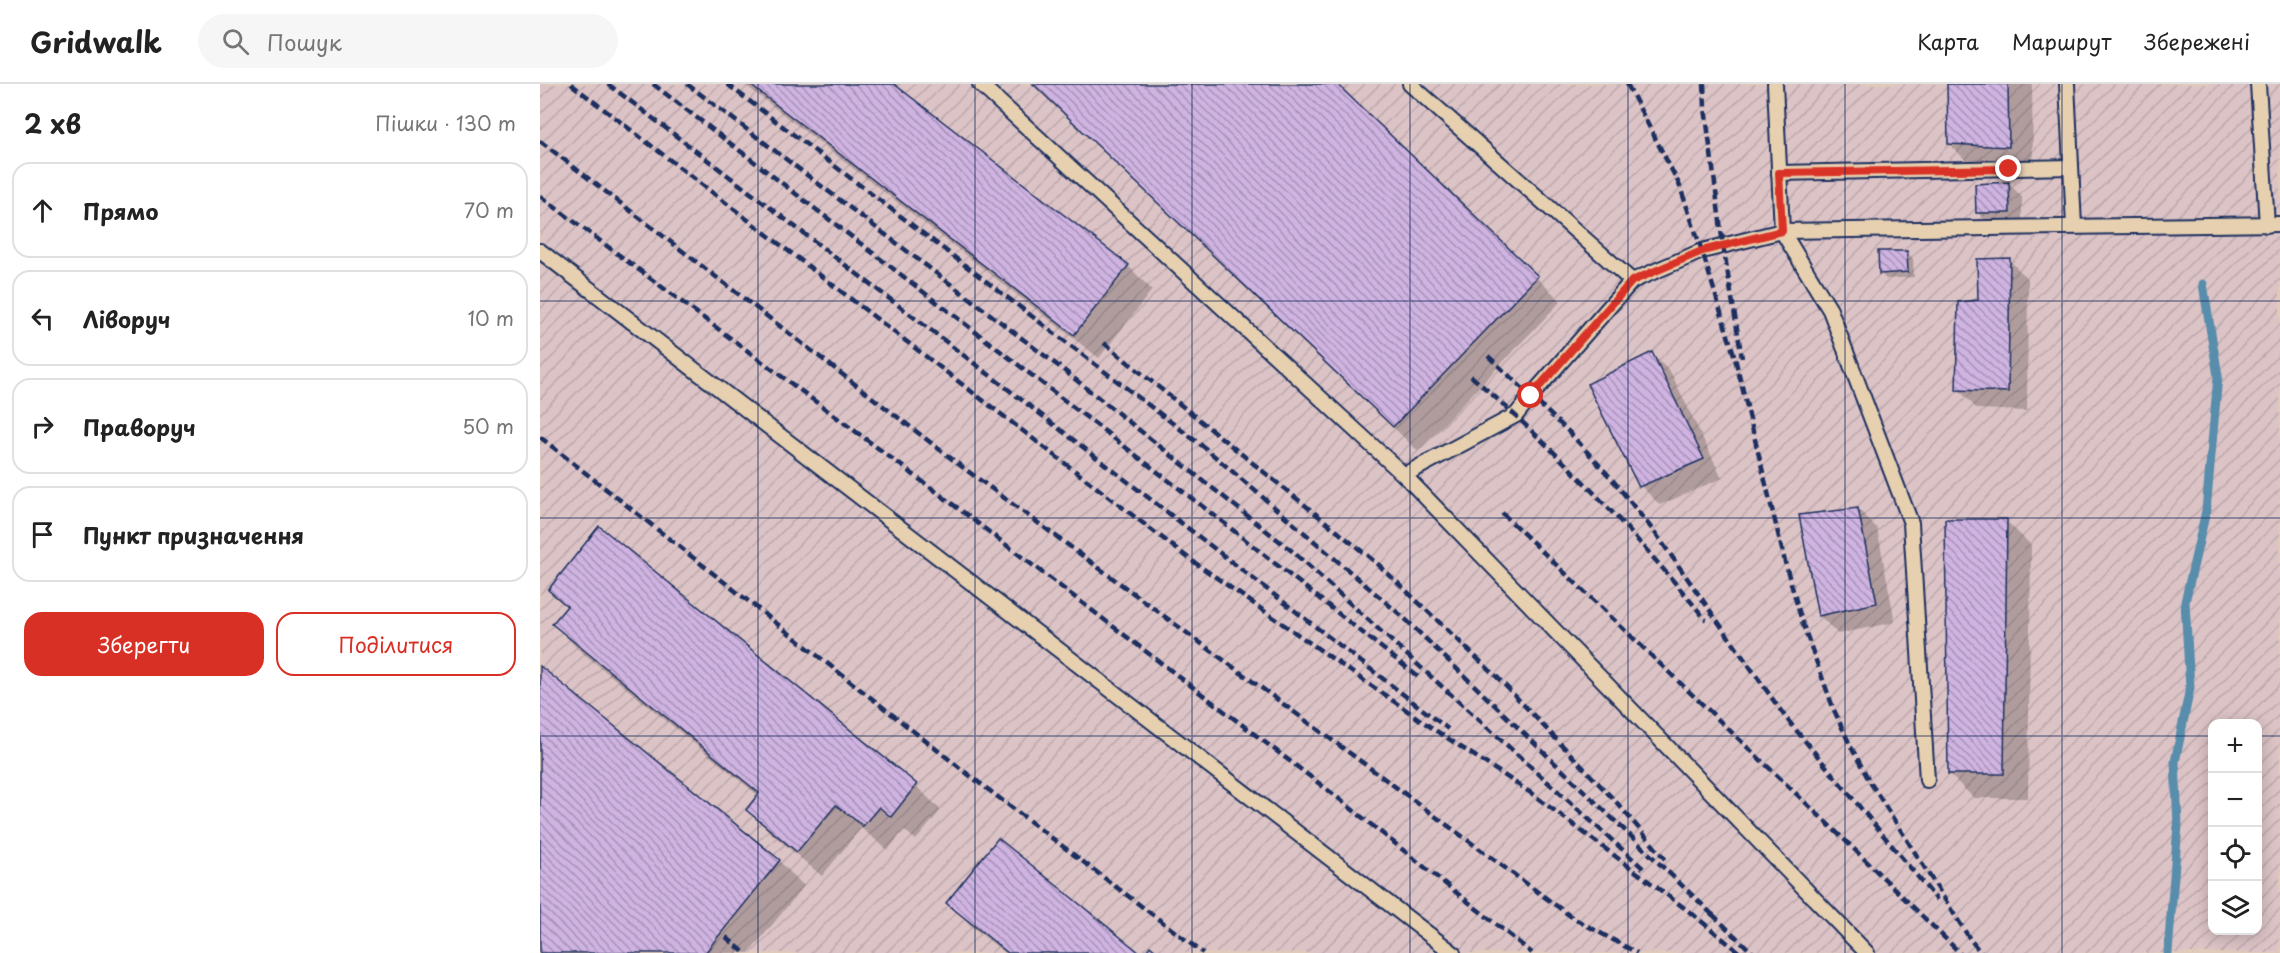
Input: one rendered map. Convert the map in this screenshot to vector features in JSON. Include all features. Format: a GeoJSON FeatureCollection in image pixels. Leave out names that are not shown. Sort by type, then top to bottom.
{"type":"FeatureCollection","features":[{"type":"Feature","properties":{"kind":"lane"},"geometry":{"type":"LineString","coordinates":[[980,84],[1404,475],[1867,953]]}},
{"type":"Feature","properties":{"kind":"lane"},"geometry":{"type":"LineString","coordinates":[[1410,84],[1632,281]]}},
{"type":"Feature","properties":{"kind":"lane"},"geometry":{"type":"LineString","coordinates":[[1775,84],[1782,231],[1830,310],[1911,523],[1927,780]]}},
{"type":"Feature","properties":{"kind":"lane"},"geometry":{"type":"LineString","coordinates":[[2067,84],[2074,226]]}},
{"type":"Feature","properties":{"kind":"lane"},"geometry":{"type":"LineString","coordinates":[[1404,475],[1516,415],[1632,281],[1702,251],[1782,231],[2274,224],[2258,84]]}},
{"type":"Feature","properties":{"kind":"lane"},"geometry":{"type":"LineString","coordinates":[[1779,173],[2071,167]]}},
{"type":"Feature","properties":{"kind":"lane"},"geometry":{"type":"LineString","coordinates":[[540,251],[1452,953]]}},
{"type":"Feature","properties":{"kind":"shaded area"},"geometry":{"type":"Polygon","coordinates":[[[540,84],[2280,84],[2280,953],[540,953],[540,84]]]}},
{"type":"Feature","properties":{"kind":"building"},"geometry":{"type":"Polygon","coordinates":[[[749,84],[894,84],[1129,265],[1074,335],[749,84]]]}},
{"type":"Feature","properties":{"kind":"building"},"geometry":{"type":"Polygon","coordinates":[[[1033,84],[1337,84],[1538,276],[1393,427],[1033,84]]]}},
{"type":"Feature","properties":{"kind":"building"},"geometry":{"type":"Polygon","coordinates":[[[1947,84],[2008,84],[2009,147],[1948,144],[1947,84]]]}},
{"type":"Feature","properties":{"kind":"building"},"geometry":{"type":"Polygon","coordinates":[[[2009,182],[2010,213],[1976,213],[1975,184],[2009,182]]]}},
{"type":"Feature","properties":{"kind":"building"},"geometry":{"type":"Polygon","coordinates":[[[1878,251],[1907,251],[1908,272],[1879,274],[1878,251]]]}},
{"type":"Feature","properties":{"kind":"building"},"geometry":{"type":"Polygon","coordinates":[[[2010,258],[2008,392],[1956,390],[1958,302],[1978,300],[1977,259],[2010,258]]]}},
{"type":"Feature","properties":{"kind":"building"},"geometry":{"type":"Polygon","coordinates":[[[1652,352],[1704,459],[1639,487],[1587,384],[1652,352]]]}},
{"type":"Feature","properties":{"kind":"building"},"geometry":{"type":"Polygon","coordinates":[[[1858,508],[1877,603],[1818,616],[1799,515],[1858,508]]]}},
{"type":"Feature","properties":{"kind":"building"},"geometry":{"type":"Polygon","coordinates":[[[1945,519],[2007,519],[2004,774],[1948,774],[1945,519]]]}},
{"type":"Feature","properties":{"kind":"building"},"geometry":{"type":"Polygon","coordinates":[[[599,526],[917,784],[891,817],[879,807],[863,826],[836,805],[797,852],[746,810],[759,793],[552,624],[567,606],[548,590],[599,526]]]}},
{"type":"Feature","properties":{"kind":"building"},"geometry":{"type":"Polygon","coordinates":[[[540,666],[780,860],[705,953],[540,953],[540,666]]]}},
{"type":"Feature","properties":{"kind":"building"},"geometry":{"type":"Polygon","coordinates":[[[998,838],[1140,953],[1008,953],[946,903],[998,838]]]}},
{"type":"Feature","properties":{"kind":"building"},"geometry":{"type":"Polygon","coordinates":[[[1150,946],[1158,953],[1145,953],[1150,946]]]}},
{"type":"Feature","properties":{"kind":"waterway"},"geometry":{"type":"LineString","coordinates":[[2168,953],[2178,825],[2175,762],[2190,688],[2185,602],[2206,511],[2218,376],[2203,284]]}},
{"type":"Feature","properties":{"kind":"railway"},"geometry":{"type":"LineString","coordinates":[[571,84],[1191,560],[1432,728],[1531,793],[1695,916]]}},
{"type":"Feature","properties":{"kind":"railway"},"geometry":{"type":"LineString","coordinates":[[608,84],[1448,729]]}},
{"type":"Feature","properties":{"kind":"railway"},"geometry":{"type":"LineString","coordinates":[[653,84],[1224,523],[1421,679]]}},
{"type":"Feature","properties":{"kind":"railway"},"geometry":{"type":"LineString","coordinates":[[687,84],[1061,368],[1292,551],[1644,869]]}},
{"type":"Feature","properties":{"kind":"railway"},"geometry":{"type":"LineString","coordinates":[[727,84],[1205,448],[1403,617],[1717,919]]}},
{"type":"Feature","properties":{"kind":"railway"},"geometry":{"type":"LineString","coordinates":[[1627,84],[1679,184],[1702,251],[1735,358],[1786,566],[1803,625],[1834,710],[1870,782],[1981,953]]}},
{"type":"Feature","properties":{"kind":"railway"},"geometry":{"type":"LineString","coordinates":[[1704,84],[1705,108],[1723,245],[1742,358]]}},
{"type":"Feature","properties":{"kind":"railway"},"geometry":{"type":"LineString","coordinates":[[540,141],[965,469],[1573,918],[1637,953]]}},
{"type":"Feature","properties":{"kind":"railway"},"geometry":{"type":"LineString","coordinates":[[540,196],[938,493],[1333,794],[1532,953]]}},
{"type":"Feature","properties":{"kind":"railway"},"geometry":{"type":"LineString","coordinates":[[1104,343],[1379,565],[1499,679],[1618,804],[1665,859]]}},
{"type":"Feature","properties":{"kind":"railway"},"geometry":{"type":"LineString","coordinates":[[1488,356],[1569,432],[1611,478],[1656,534],[1786,718],[1937,900]]}},
{"type":"Feature","properties":{"kind":"railway"},"geometry":{"type":"LineString","coordinates":[[1471,376],[1534,433],[1594,493],[1706,620]]}},
{"type":"Feature","properties":{"kind":"railway"},"geometry":{"type":"LineString","coordinates":[[540,437],[969,775],[1203,953]]}},
{"type":"Feature","properties":{"kind":"railway"},"geometry":{"type":"LineString","coordinates":[[1502,513],[1960,953]]}},
{"type":"Feature","properties":{"kind":"railway"},"geometry":{"type":"LineString","coordinates":[[1690,912],[1740,953]]}},
{"type":"Feature","properties":{"kind":"railway"},"geometry":{"type":"LineString","coordinates":[[1712,914],[1753,953]]}},
{"type":"Feature","properties":{"kind":"railway"},"geometry":{"type":"LineString","coordinates":[[726,937],[745,953]]}},
{"type":"Feature","properties":{"kind":"route"},"geometry":{"type":"LineString","coordinates":[[1531,396],[1632,281],[1702,251],[1782,231],[1779,173],[2009,169]]}}]}
